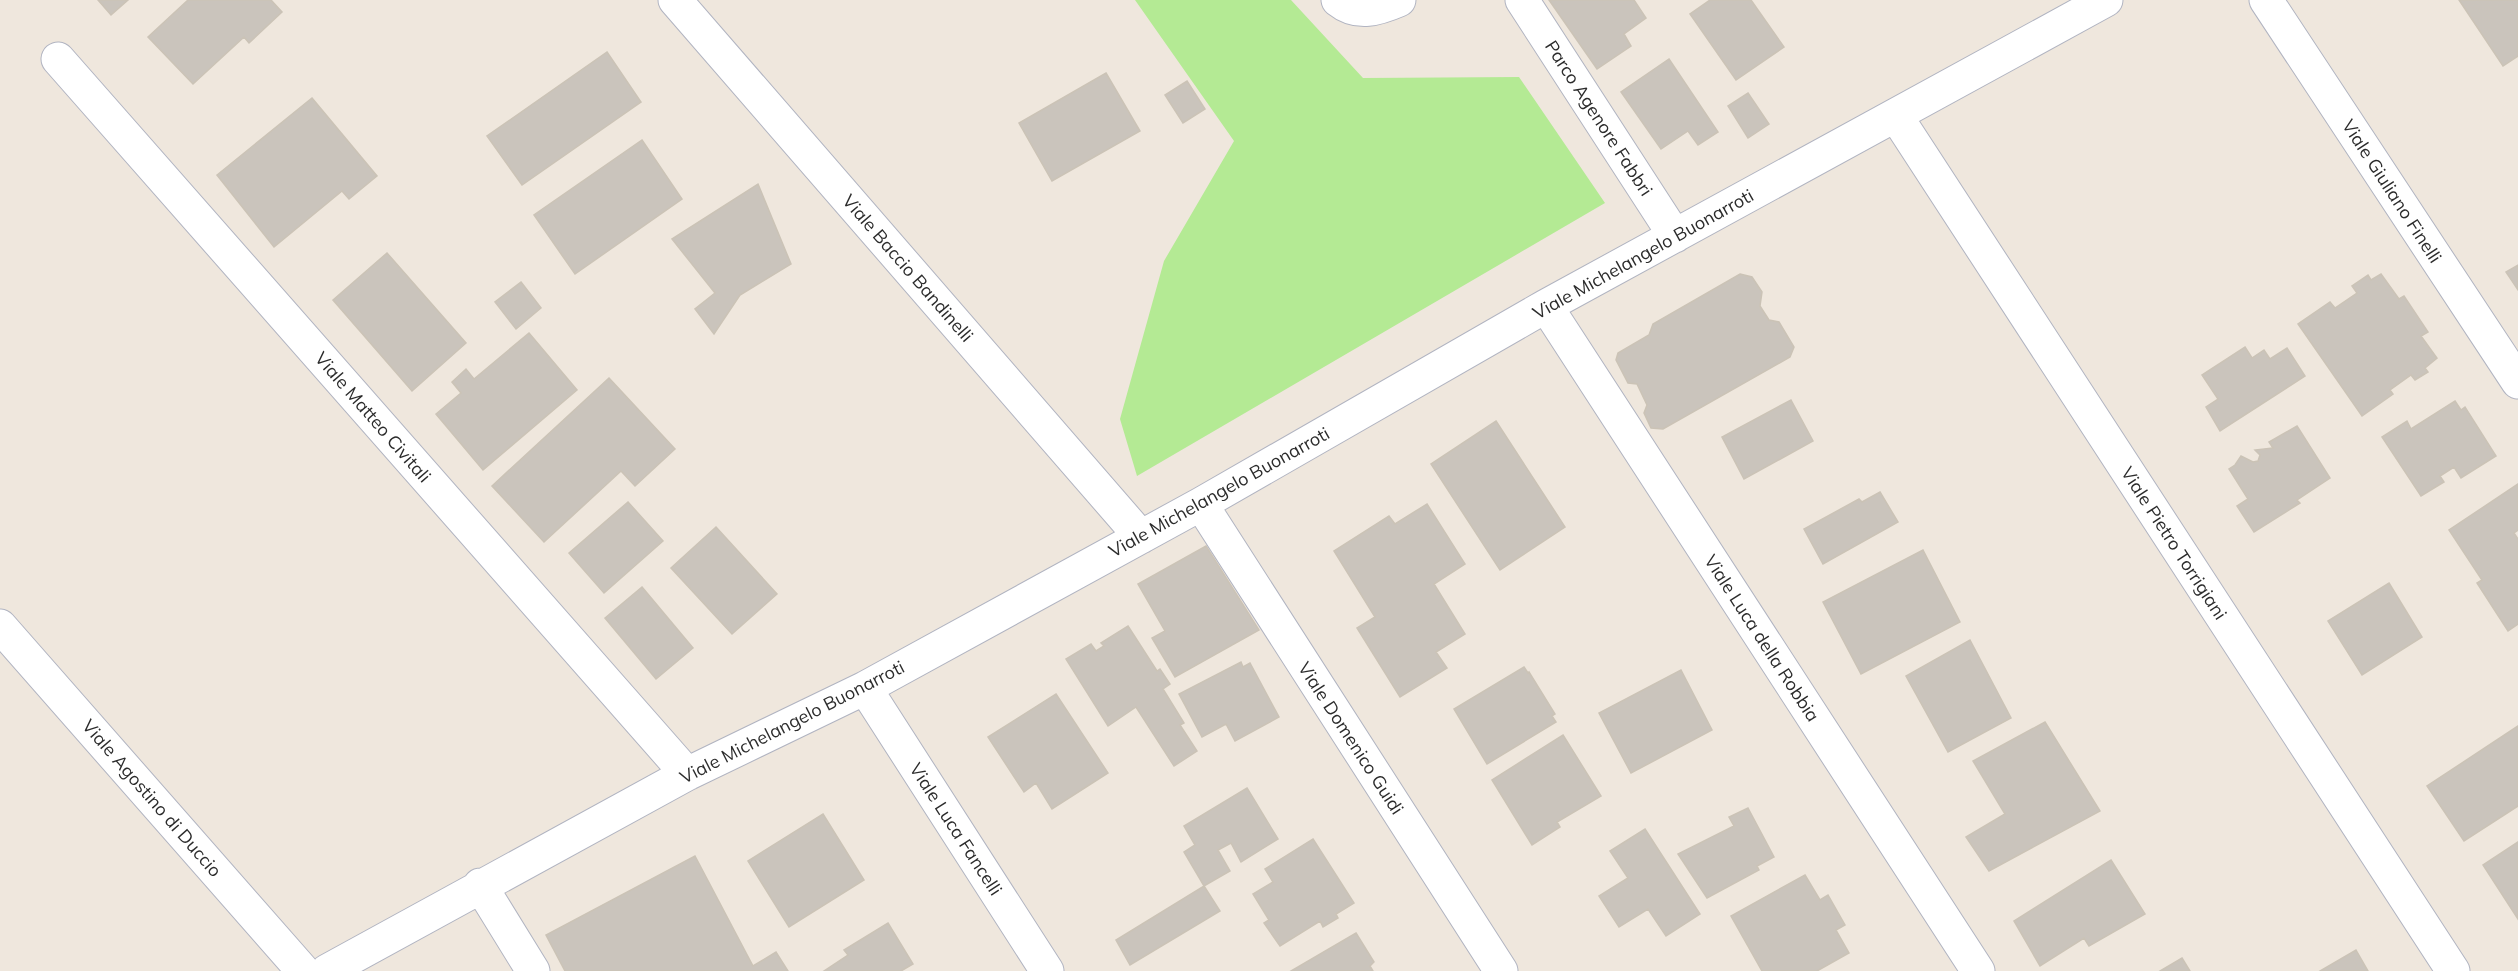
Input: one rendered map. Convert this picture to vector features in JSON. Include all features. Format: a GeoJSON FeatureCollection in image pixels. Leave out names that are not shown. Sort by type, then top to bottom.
{"type":"FeatureCollection","features":[{"type":"Feature","properties":{"kind":"street","name":"Viale Baccio Bandinelli"},"geometry":{"type":"LineString","coordinates":[[675,0],[1141,537]]}},
{"type":"Feature","properties":{"kind":"street"},"geometry":{"type":"LineString","coordinates":[[1338,0],[1346,7],[1373,11],[1398,0]]}},
{"type":"Feature","properties":{"kind":"street","name":"Parco Agenore Fabbri"},"geometry":{"type":"LineString","coordinates":[[1522,0],[1675,236]]}},
{"type":"Feature","properties":{"kind":"street","name":"Viale Michelangelo Buonarroti"},"geometry":{"type":"LineString","coordinates":[[327,971],[480,885],[687,774],[865,688],[1201,504],[1546,306],[2106,0]]}},
{"type":"Feature","properties":{"kind":"street","name":"Viale Giuliano Finelli"},"geometry":{"type":"LineString","coordinates":[[2266,0],[2518,382]]}},
{"type":"Feature","properties":{"kind":"street","name":"Viale Matteo Civitali"},"geometry":{"type":"LineString","coordinates":[[58,59],[687,774]]}},
{"type":"Feature","properties":{"kind":"street","name":"Viale Pietro Torrigiani"},"geometry":{"type":"LineString","coordinates":[[1896,116],[2453,971]]}},
{"type":"Feature","properties":{"kind":"street","name":"Viale Luca della Robbia"},"geometry":{"type":"LineString","coordinates":[[1546,306],[1978,971]]}},
{"type":"Feature","properties":{"kind":"street","name":"Viale Domenico Guidi"},"geometry":{"type":"LineString","coordinates":[[1201,504],[1501,971]]}},
{"type":"Feature","properties":{"kind":"street","name":"Viale Agostino di Duccio"},"geometry":{"type":"LineString","coordinates":[[0,626],[303,971]]}},
{"type":"Feature","properties":{"kind":"street","name":"Viale Luca Fancelli"},"geometry":{"type":"LineString","coordinates":[[865,688],[1047,971]]}},
{"type":"Feature","properties":{"kind":"street"},"geometry":{"type":"LineString","coordinates":[[480,885],[533,971]]}},
{"type":"Feature","properties":{"kind":"green space"},"geometry":{"type":"Polygon","coordinates":[[[1135,0],[1291,0],[1363,78],[1519,77],[1605,203],[1137,476],[1120,419],[1164,261],[1234,141],[1135,0]]]}},
{"type":"Feature","properties":{"kind":"building"},"geometry":{"type":"Polygon","coordinates":[[[98,0],[128,0],[111,15],[98,0]]]}},
{"type":"Feature","properties":{"kind":"building"},"geometry":{"type":"Polygon","coordinates":[[[188,0],[271,0],[282,12],[249,43],[244,37],[193,84],[148,37],[188,0]]]}},
{"type":"Feature","properties":{"kind":"building"},"geometry":{"type":"Polygon","coordinates":[[[1549,0],[1634,0],[1646,18],[1624,34],[1631,46],[1597,69],[1549,0]]]}},
{"type":"Feature","properties":{"kind":"building"},"geometry":{"type":"Polygon","coordinates":[[[1710,0],[1751,0],[1784,47],[1736,80],[1690,14],[1710,0]]]}},
{"type":"Feature","properties":{"kind":"building"},"geometry":{"type":"Polygon","coordinates":[[[2459,0],[2518,0],[2518,56],[2503,66],[2459,0]]]}},
{"type":"Feature","properties":{"kind":"building"},"geometry":{"type":"Polygon","coordinates":[[[607,52],[641,102],[522,185],[487,136],[607,52]]]}},
{"type":"Feature","properties":{"kind":"building"},"geometry":{"type":"Polygon","coordinates":[[[1669,59],[1718,132],[1698,145],[1688,131],[1661,149],[1621,92],[1669,59]]]}},
{"type":"Feature","properties":{"kind":"building"},"geometry":{"type":"Polygon","coordinates":[[[1106,73],[1140,131],[1052,181],[1019,123],[1106,73]]]}},
{"type":"Feature","properties":{"kind":"building"},"geometry":{"type":"Polygon","coordinates":[[[1187,81],[1205,109],[1183,123],[1165,95],[1187,81]]]}},
{"type":"Feature","properties":{"kind":"building"},"geometry":{"type":"Polygon","coordinates":[[[1748,93],[1769,124],[1748,138],[1728,106],[1748,93]]]}},
{"type":"Feature","properties":{"kind":"building"},"geometry":{"type":"Polygon","coordinates":[[[312,98],[377,176],[349,199],[342,191],[274,247],[217,175],[312,98]]]}},
{"type":"Feature","properties":{"kind":"building"},"geometry":{"type":"Polygon","coordinates":[[[642,140],[682,199],[575,274],[534,215],[642,140]]]}},
{"type":"Feature","properties":{"kind":"building"},"geometry":{"type":"Polygon","coordinates":[[[758,184],[791,264],[740,295],[714,334],[695,309],[715,293],[672,239],[758,184]]]}},
{"type":"Feature","properties":{"kind":"building"},"geometry":{"type":"Polygon","coordinates":[[[387,253],[466,343],[412,391],[333,300],[387,253]]]}},
{"type":"Feature","properties":{"kind":"building"},"geometry":{"type":"Polygon","coordinates":[[[2518,265],[2518,290],[2506,272],[2518,265]]]}},
{"type":"Feature","properties":{"kind":"building"},"geometry":{"type":"Polygon","coordinates":[[[1740,274],[1752,277],[1762,292],[1760,306],[1769,320],[1779,322],[1794,347],[1790,357],[1663,429],[1651,428],[1644,413],[1647,405],[1637,384],[1628,383],[1616,360],[1618,353],[1649,335],[1653,324],[1740,274]]]}},
{"type":"Feature","properties":{"kind":"building"},"geometry":{"type":"Polygon","coordinates":[[[2381,274],[2399,299],[2404,296],[2428,332],[2421,336],[2437,358],[2425,368],[2428,372],[2415,380],[2411,375],[2390,390],[2393,394],[2362,416],[2298,324],[2330,302],[2335,308],[2357,293],[2352,286],[2368,275],[2371,280],[2381,274]]]}},
{"type":"Feature","properties":{"kind":"building"},"geometry":{"type":"Polygon","coordinates":[[[521,282],[541,308],[516,329],[495,302],[521,282]]]}},
{"type":"Feature","properties":{"kind":"building"},"geometry":{"type":"Polygon","coordinates":[[[529,333],[577,390],[483,470],[436,414],[461,393],[452,382],[466,369],[474,379],[529,333]]]}},
{"type":"Feature","properties":{"kind":"building"},"geometry":{"type":"Polygon","coordinates":[[[2245,347],[2252,358],[2264,350],[2270,359],[2287,348],[2305,376],[2220,431],[2206,407],[2218,399],[2202,375],[2245,347]]]}},
{"type":"Feature","properties":{"kind":"building"},"geometry":{"type":"Polygon","coordinates":[[[609,378],[675,449],[635,486],[621,471],[544,542],[492,486],[609,378]]]}},
{"type":"Feature","properties":{"kind":"building"},"geometry":{"type":"Polygon","coordinates":[[[1791,400],[1813,441],[1744,479],[1722,437],[1791,400]]]}},
{"type":"Feature","properties":{"kind":"building"},"geometry":{"type":"Polygon","coordinates":[[[2455,401],[2461,410],[2465,407],[2496,456],[2461,478],[2454,467],[2440,476],[2444,482],[2421,496],[2382,437],[2407,421],[2411,429],[2455,401]]]}},
{"type":"Feature","properties":{"kind":"building"},"geometry":{"type":"Polygon","coordinates":[[[1496,421],[1565,527],[1500,570],[1431,464],[1496,421]]]}},
{"type":"Feature","properties":{"kind":"building"},"geometry":{"type":"Polygon","coordinates":[[[2297,426],[2330,478],[2297,500],[2300,503],[2254,532],[2237,506],[2248,499],[2229,469],[2241,456],[2253,462],[2258,461],[2260,455],[2255,450],[2273,448],[2269,442],[2297,426]]]}},
{"type":"Feature","properties":{"kind":"building"},"geometry":{"type":"Polygon","coordinates":[[[2518,484],[2518,530],[2514,533],[2518,539],[2518,624],[2508,631],[2477,583],[2482,580],[2449,530],[2518,484]]]}},
{"type":"Feature","properties":{"kind":"building"},"geometry":{"type":"Polygon","coordinates":[[[1880,492],[1898,522],[1823,564],[1804,529],[1859,499],[1862,502],[1880,492]]]}},
{"type":"Feature","properties":{"kind":"building"},"geometry":{"type":"Polygon","coordinates":[[[628,502],[663,541],[604,593],[569,553],[628,502]]]}},
{"type":"Feature","properties":{"kind":"building"},"geometry":{"type":"Polygon","coordinates":[[[1427,504],[1465,564],[1434,584],[1465,634],[1436,652],[1447,668],[1400,697],[1357,628],[1375,617],[1334,551],[1389,516],[1395,524],[1427,504]]]}},
{"type":"Feature","properties":{"kind":"building"},"geometry":{"type":"Polygon","coordinates":[[[716,527],[777,594],[732,634],[671,568],[716,527]]]}},
{"type":"Feature","properties":{"kind":"building"},"geometry":{"type":"Polygon","coordinates":[[[1206,546],[1259,630],[1175,677],[1152,638],[1165,631],[1138,584],[1206,546]]]}},
{"type":"Feature","properties":{"kind":"building"},"geometry":{"type":"Polygon","coordinates":[[[1923,550],[1960,622],[1861,674],[1823,602],[1923,550]]]}},
{"type":"Feature","properties":{"kind":"building"},"geometry":{"type":"Polygon","coordinates":[[[2389,583],[2422,637],[2362,675],[2328,621],[2389,583]]]}},
{"type":"Feature","properties":{"kind":"building"},"geometry":{"type":"Polygon","coordinates":[[[642,587],[693,648],[656,679],[605,618],[642,587]]]}},
{"type":"Feature","properties":{"kind":"building"},"geometry":{"type":"Polygon","coordinates":[[[1128,626],[1157,671],[1160,669],[1170,684],[1163,689],[1184,723],[1180,725],[1197,751],[1174,766],[1136,707],[1108,726],[1066,659],[1091,644],[1096,651],[1104,646],[1101,643],[1128,626]]]}},
{"type":"Feature","properties":{"kind":"building"},"geometry":{"type":"Polygon","coordinates":[[[1970,640],[2011,718],[1948,752],[1906,676],[1970,640]]]}},
{"type":"Feature","properties":{"kind":"building"},"geometry":{"type":"Polygon","coordinates":[[[1241,662],[1243,667],[1250,663],[1279,717],[1235,741],[1226,724],[1202,737],[1179,694],[1241,662]]]}},
{"type":"Feature","properties":{"kind":"building"},"geometry":{"type":"Polygon","coordinates":[[[1524,667],[1555,714],[1552,716],[1556,722],[1487,764],[1454,709],[1524,667]]]}},
{"type":"Feature","properties":{"kind":"building"},"geometry":{"type":"Polygon","coordinates":[[[1681,670],[1712,730],[1631,773],[1599,713],[1681,670]]]}},
{"type":"Feature","properties":{"kind":"building"},"geometry":{"type":"Polygon","coordinates":[[[1056,694],[1108,773],[1052,809],[1036,783],[1024,792],[988,737],[1056,694]]]}},
{"type":"Feature","properties":{"kind":"building"},"geometry":{"type":"Polygon","coordinates":[[[2045,722],[2100,811],[1989,871],[1966,837],[2005,814],[1973,761],[2045,722]]]}},
{"type":"Feature","properties":{"kind":"building"},"geometry":{"type":"Polygon","coordinates":[[[2518,726],[2518,806],[2464,841],[2427,786],[2518,726]]]}},
{"type":"Feature","properties":{"kind":"building"},"geometry":{"type":"Polygon","coordinates":[[[1563,735],[1601,796],[1557,822],[1560,827],[1532,845],[1492,780],[1563,735]]]}},
{"type":"Feature","properties":{"kind":"building"},"geometry":{"type":"Polygon","coordinates":[[[1247,788],[1278,839],[1241,862],[1231,843],[1218,850],[1230,871],[1204,886],[1184,852],[1195,845],[1184,826],[1247,788]]]}},
{"type":"Feature","properties":{"kind":"building"},"geometry":{"type":"Polygon","coordinates":[[[1748,808],[1774,857],[1757,866],[1759,870],[1707,898],[1678,854],[1734,826],[1729,817],[1748,808]]]}},
{"type":"Feature","properties":{"kind":"building"},"geometry":{"type":"Polygon","coordinates":[[[823,814],[864,880],[789,927],[748,861],[823,814]]]}},
{"type":"Feature","properties":{"kind":"building"},"geometry":{"type":"Polygon","coordinates":[[[1645,829],[1700,914],[1666,936],[1648,909],[1619,927],[1599,896],[1628,878],[1610,851],[1645,829]]]}},
{"type":"Feature","properties":{"kind":"building"},"geometry":{"type":"Polygon","coordinates":[[[1313,839],[1354,903],[1336,914],[1338,918],[1323,927],[1320,921],[1280,946],[1264,923],[1269,920],[1253,894],[1273,882],[1265,869],[1313,839]]]}},
{"type":"Feature","properties":{"kind":"building"},"geometry":{"type":"Polygon","coordinates":[[[2518,842],[2518,919],[2483,865],[2518,842]]]}},
{"type":"Feature","properties":{"kind":"building"},"geometry":{"type":"Polygon","coordinates":[[[695,856],[753,966],[776,952],[788,971],[565,971],[546,935],[695,856]]]}},
{"type":"Feature","properties":{"kind":"building"},"geometry":{"type":"Polygon","coordinates":[[[2111,860],[2145,914],[2089,946],[2084,938],[2040,966],[2014,921],[2111,860]]]}},
{"type":"Feature","properties":{"kind":"building"},"geometry":{"type":"Polygon","coordinates":[[[1805,875],[1820,900],[1828,895],[1845,925],[1836,930],[1849,953],[1817,971],[1762,971],[1731,916],[1805,875]]]}},
{"type":"Feature","properties":{"kind":"building"},"geometry":{"type":"Polygon","coordinates":[[[1204,886],[1220,911],[1130,965],[1116,940],[1204,886]]]}},
{"type":"Feature","properties":{"kind":"building"},"geometry":{"type":"Polygon","coordinates":[[[888,923],[913,964],[901,971],[824,971],[848,955],[844,950],[888,923]]]}},
{"type":"Feature","properties":{"kind":"building"},"geometry":{"type":"Polygon","coordinates":[[[1356,933],[1374,962],[1370,966],[1373,971],[1291,971],[1356,933]]]}},
{"type":"Feature","properties":{"kind":"building"},"geometry":{"type":"Polygon","coordinates":[[[2356,950],[2368,971],[2320,971],[2356,950]]]}},
{"type":"Feature","properties":{"kind":"building"},"geometry":{"type":"Polygon","coordinates":[[[2182,958],[2190,971],[2160,971],[2182,958]]]}}]}
